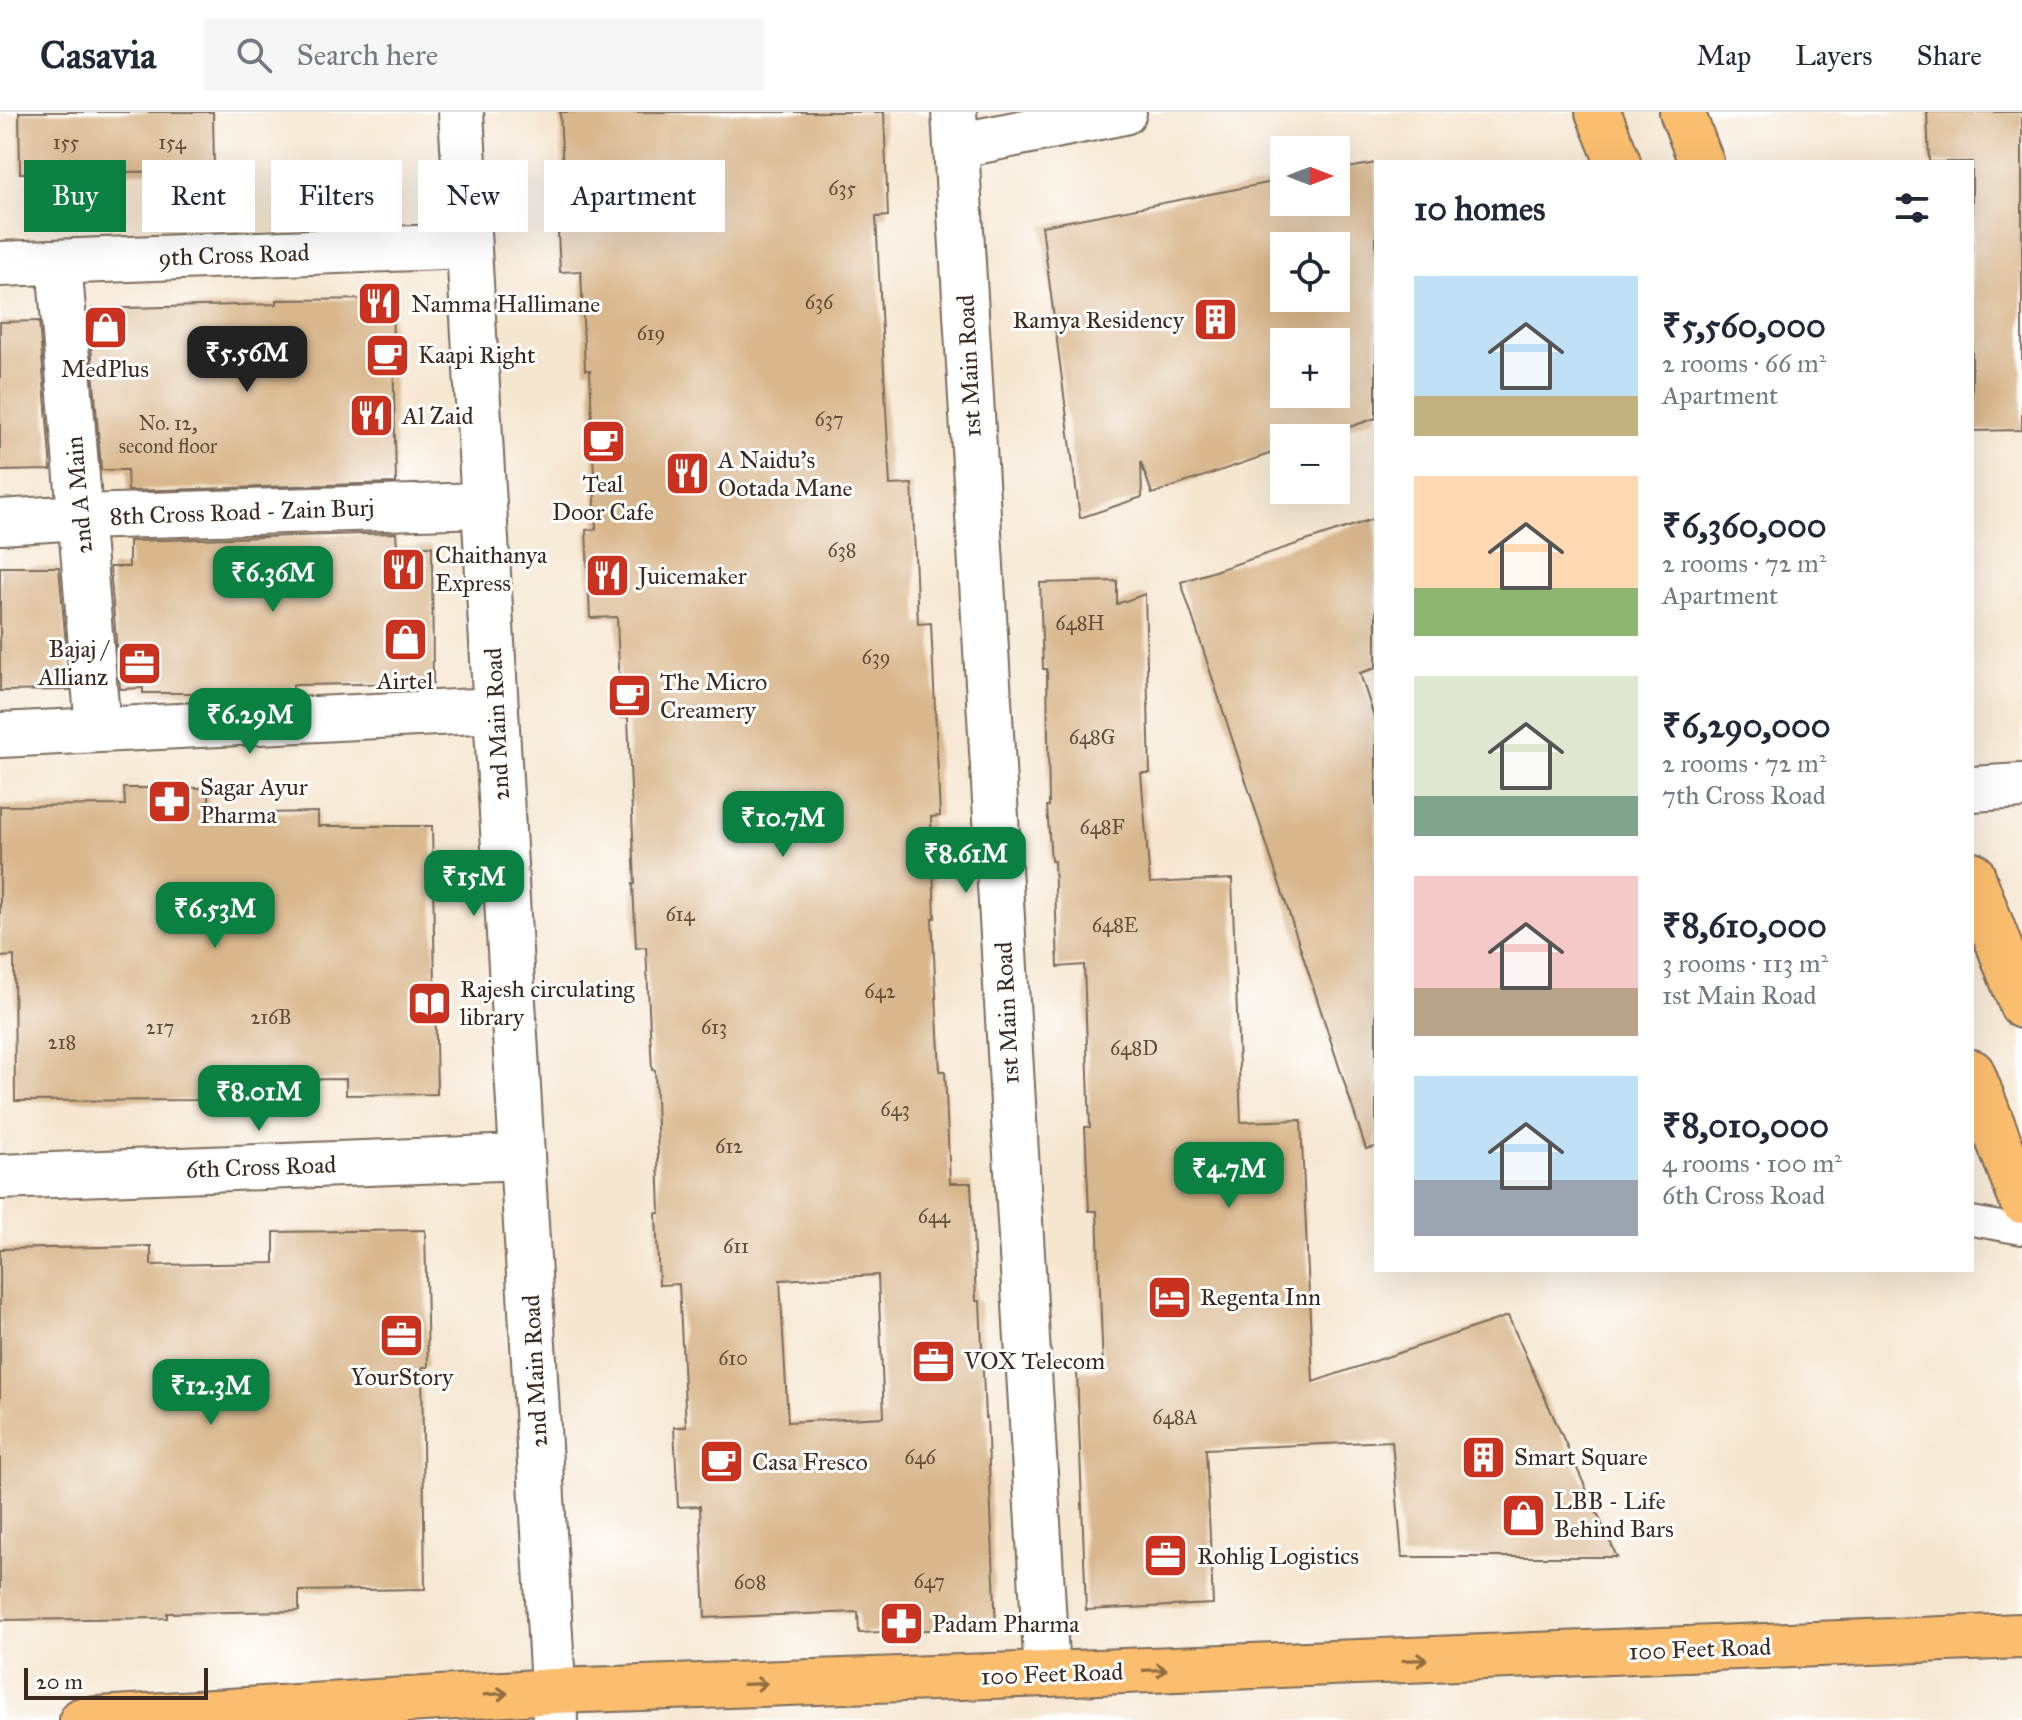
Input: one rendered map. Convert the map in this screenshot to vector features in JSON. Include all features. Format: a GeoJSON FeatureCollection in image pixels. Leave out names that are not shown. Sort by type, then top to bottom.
{"type":"FeatureCollection","features":[{"type":"Feature","properties":{"kind":"main road"},"geometry":{"type":"LineString","coordinates":[[1598,112],[1617,160]]}},
{"type":"Feature","properties":{"kind":"main road"},"geometry":{"type":"LineString","coordinates":[[1682,112],[1700,160]]}},
{"type":"Feature","properties":{"kind":"main road"},"geometry":{"type":"LineString","coordinates":[[1974,879],[2022,1006]]}},
{"type":"Feature","properties":{"kind":"main road"},"geometry":{"type":"LineString","coordinates":[[1974,1077],[2022,1201]]}},
{"type":"Feature","properties":{"kind":"main road","name":"100 Feet Road"},"geometry":{"type":"LineString","coordinates":[[82,1720],[555,1706],[1047,1674],[2022,1636]]}},
{"type":"Feature","properties":{"kind":"street","name":"2nd Main Road"},"geometry":{"type":"LineString","coordinates":[[461,112],[555,1706]]}},
{"type":"Feature","properties":{"kind":"street"},"geometry":{"type":"LineString","coordinates":[[955,129],[1124,112]]}},
{"type":"Feature","properties":{"kind":"street","name":"1st Main Road"},"geometry":{"type":"LineString","coordinates":[[955,129],[1047,1674]]}},
{"type":"Feature","properties":{"kind":"street","name":"9th Cross Road"},"geometry":{"type":"LineString","coordinates":[[0,264],[468,246]]}},
{"type":"Feature","properties":{"kind":"street","name":"2nd A Main"},"geometry":{"type":"LineString","coordinates":[[59,262],[98,729]]}},
{"type":"Feature","properties":{"kind":"street","name":"8th Cross Road - Zain Burj"},"geometry":{"type":"LineString","coordinates":[[0,522],[484,505]]}},
{"type":"Feature","properties":{"kind":"street"},"geometry":{"type":"LineString","coordinates":[[0,735],[496,710]]}},
{"type":"Feature","properties":{"kind":"street"},"geometry":{"type":"LineString","coordinates":[[1974,789],[2022,786]]}},
{"type":"Feature","properties":{"kind":"street","name":"6th Cross Road"},"geometry":{"type":"LineString","coordinates":[[0,1177],[522,1157]]}},
{"type":"Feature","properties":{"kind":"lane"},"geometry":{"type":"LineString","coordinates":[[1974,1221],[2022,1230]]}},
{"type":"Feature","properties":{"kind":"building"},"geometry":{"type":"Polygon","coordinates":[[[19,112],[213,112],[214,160],[142,160],[142,172],[126,172],[126,160],[24,160],[24,173],[20,173],[19,112]]]}},
{"type":"Feature","properties":{"kind":"building"},"geometry":{"type":"Polygon","coordinates":[[[560,112],[884,112],[888,216],[876,217],[890,485],[912,484],[918,624],[931,623],[940,816],[931,817],[935,918],[932,918],[940,1071],[945,1071],[950,1183],[971,1183],[976,1301],[980,1301],[987,1417],[996,1627],[859,1633],[858,1612],[705,1618],[700,1506],[678,1507],[674,1427],[686,1427],[679,1284],[659,1285],[655,1070],[652,1070],[646,947],[636,948],[628,717],[621,718],[617,617],[590,618],[586,530],[596,529],[590,370],[585,370],[581,271],[560,272],[558,232],[725,232],[725,160],[562,160],[560,112]],[[878,1275],[780,1280],[788,1422],[884,1417],[878,1275]]]}},
{"type":"Feature","properties":{"kind":"building"},"geometry":{"type":"Polygon","coordinates":[[[1927,112],[2022,112],[2022,430],[1974,431],[1974,160],[1929,160],[1927,112]]]}},
{"type":"Feature","properties":{"kind":"building","name":"Ramya Residency"},"geometry":{"type":"Polygon","coordinates":[[[1374,163],[1374,419],[1350,427],[1350,424],[1270,424],[1270,454],[1152,494],[1141,462],[1142,497],[1080,518],[1042,226],[1270,183],[1270,216],[1350,216],[1350,168],[1374,163]]]}},
{"type":"Feature","properties":{"kind":"building"},"geometry":{"type":"Polygon","coordinates":[[[392,299],[396,483],[128,491],[127,470],[101,470],[89,320],[92,320],[92,309],[277,304],[277,300],[392,299]]]}},
{"type":"Feature","properties":{"kind":"building"},"geometry":{"type":"Polygon","coordinates":[[[39,321],[51,470],[0,471],[0,322],[39,321]]]}},
{"type":"Feature","properties":{"kind":"building"},"geometry":{"type":"Polygon","coordinates":[[[1374,519],[1374,669],[1360,673],[1374,717],[1374,1147],[1366,1149],[1181,582],[1374,519]]]}},
{"type":"Feature","properties":{"kind":"building"},"geometry":{"type":"Polygon","coordinates":[[[396,533],[397,546],[432,546],[433,683],[293,685],[293,695],[227,699],[227,693],[143,693],[143,688],[120,689],[110,567],[129,567],[129,541],[396,533]]]}},
{"type":"Feature","properties":{"kind":"building"},"geometry":{"type":"Polygon","coordinates":[[[0,567],[59,567],[70,690],[0,691],[0,567]]]}},
{"type":"Feature","properties":{"kind":"building"},"geometry":{"type":"Polygon","coordinates":[[[1117,581],[1117,604],[1145,594],[1150,773],[1141,773],[1150,883],[1232,879],[1241,1122],[1301,1120],[1313,1382],[1508,1316],[1617,1557],[1402,1557],[1392,1441],[1206,1449],[1213,1604],[1086,1610],[1077,1371],[1103,1370],[1097,1211],[1089,1211],[1085,1127],[1090,1127],[1084,965],[1058,967],[1054,861],[1051,861],[1047,806],[1047,669],[1043,669],[1040,583],[1117,581]]]}},
{"type":"Feature","properties":{"kind":"building"},"geometry":{"type":"Polygon","coordinates":[[[124,788],[209,788],[209,814],[318,812],[318,826],[432,826],[437,1094],[346,1095],[346,1079],[199,1080],[200,1100],[15,1101],[14,956],[0,957],[0,806],[125,805],[124,788]]]}},
{"type":"Feature","properties":{"kind":"building"},"geometry":{"type":"Polygon","coordinates":[[[425,1230],[428,1367],[422,1367],[425,1589],[299,1591],[299,1611],[167,1613],[167,1618],[0,1620],[0,1249],[151,1246],[151,1265],[274,1263],[274,1232],[425,1230]]]}},
{"type":"Feature","properties":{"kind":"place","name":"Namma Hallimane"},"geometry":{"type":"Point","coordinates":[380,304]}},
{"type":"Feature","properties":{"kind":"place","name":"Ramya Residency"},"geometry":{"type":"Point","coordinates":[1215,320]}},
{"type":"Feature","properties":{"kind":"place","name":"MedPlus"},"geometry":{"type":"Point","coordinates":[105,327]}},
{"type":"Feature","properties":{"kind":"place","name":"Kaapi Right"},"geometry":{"type":"Point","coordinates":[387,355]}},
{"type":"Feature","properties":{"kind":"place","name":"Al Zaid"},"geometry":{"type":"Point","coordinates":[371,416]}},
{"type":"Feature","properties":{"kind":"place","name":"Teal Door Cafe"},"geometry":{"type":"Point","coordinates":[603,442]}},
{"type":"Feature","properties":{"kind":"place","name":"A Naidu's Ootada Mane"},"geometry":{"type":"Point","coordinates":[687,474]}},
{"type":"Feature","properties":{"kind":"place","name":"Chaithanya Express"},"geometry":{"type":"Point","coordinates":[404,569]}},
{"type":"Feature","properties":{"kind":"place","name":"Juicemaker"},"geometry":{"type":"Point","coordinates":[607,576]}},
{"type":"Feature","properties":{"kind":"place","name":"Airtel"},"geometry":{"type":"Point","coordinates":[405,639]}},
{"type":"Feature","properties":{"kind":"place","name":"Bajaj / Allianz"},"geometry":{"type":"Point","coordinates":[139,663]}},
{"type":"Feature","properties":{"kind":"place","name":"The Micro Creamery"},"geometry":{"type":"Point","coordinates":[629,696]}},
{"type":"Feature","properties":{"kind":"place","name":"Sagar Ayur Pharma"},"geometry":{"type":"Point","coordinates":[169,801]}},
{"type":"Feature","properties":{"kind":"place","name":"Rajesh circulating library"},"geometry":{"type":"Point","coordinates":[429,1003]}},
{"type":"Feature","properties":{"kind":"place","name":"Regenta Inn"},"geometry":{"type":"Point","coordinates":[1169,1297]}},
{"type":"Feature","properties":{"kind":"place","name":"YourStory"},"geometry":{"type":"Point","coordinates":[402,1335]}},
{"type":"Feature","properties":{"kind":"place","name":"VOX Telecom"},"geometry":{"type":"Point","coordinates":[933,1361]}},
{"type":"Feature","properties":{"kind":"place","name":"Smart Square"},"geometry":{"type":"Point","coordinates":[1483,1457]}},
{"type":"Feature","properties":{"kind":"place","name":"Casa Fresco"},"geometry":{"type":"Point","coordinates":[721,1462]}},
{"type":"Feature","properties":{"kind":"place","name":"LBB - Life Behind Bars"},"geometry":{"type":"Point","coordinates":[1523,1515]}},
{"type":"Feature","properties":{"kind":"place","name":"Rohlig Logistics"},"geometry":{"type":"Point","coordinates":[1166,1556]}},
{"type":"Feature","properties":{"kind":"place","name":"Padam Pharma"},"geometry":{"type":"Point","coordinates":[901,1624]}}]}
